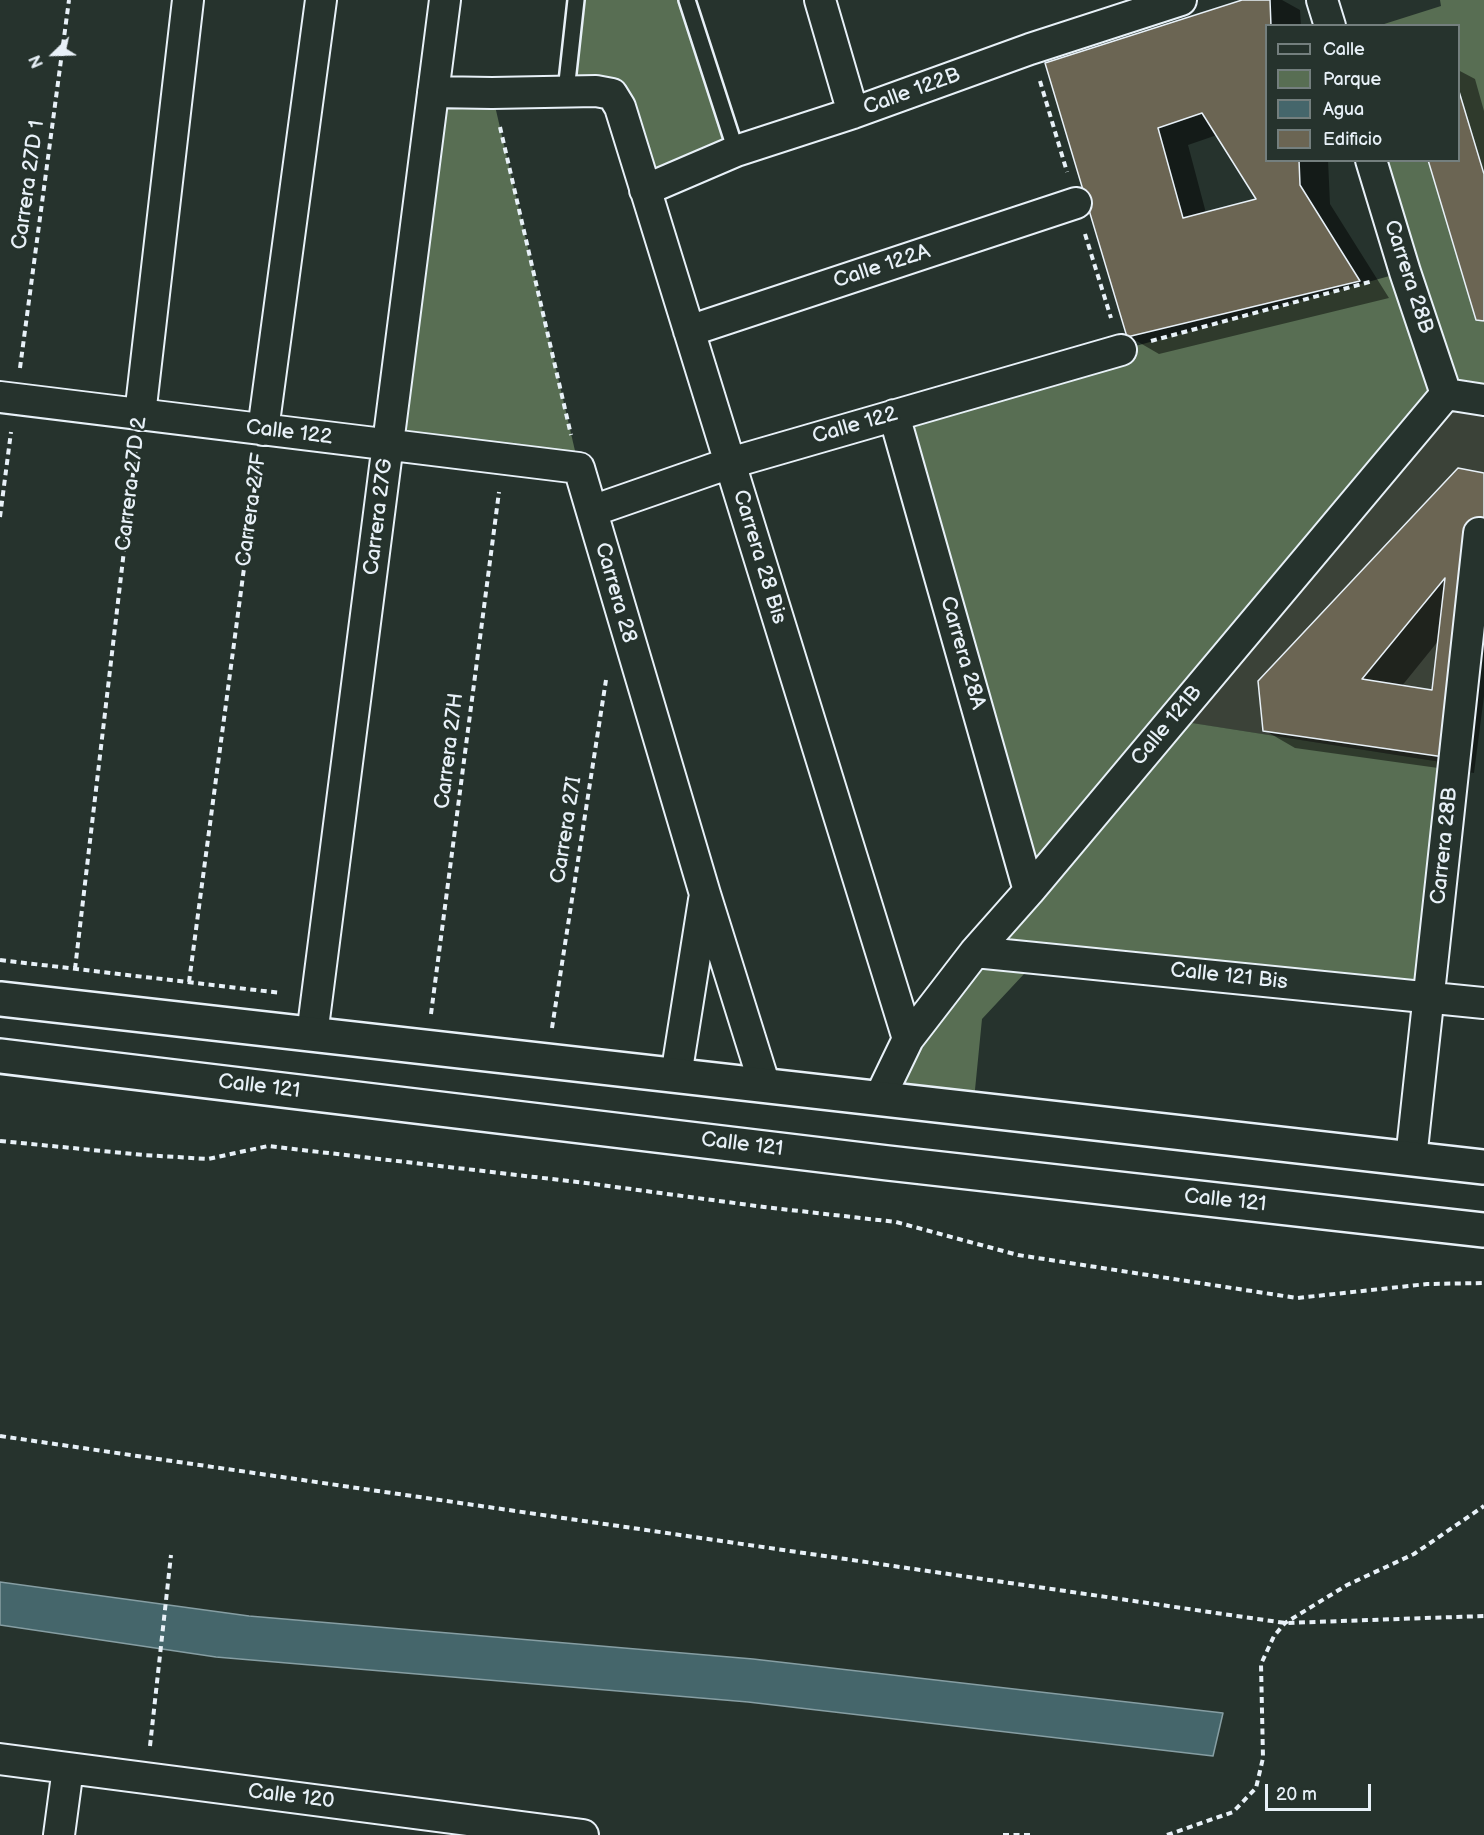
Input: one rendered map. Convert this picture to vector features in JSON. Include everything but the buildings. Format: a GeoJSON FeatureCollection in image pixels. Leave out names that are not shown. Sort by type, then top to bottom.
{"type":"FeatureCollection","features":[{"type":"Feature","properties":{"kind":"street","name":"Carrera 27D 2"},"geometry":{"type":"LineString","coordinates":[[140,415],[188,0]]}},
{"type":"Feature","properties":{"kind":"street","name":"Carrera 27F"},"geometry":{"type":"LineString","coordinates":[[263,430],[321,0]]}},
{"type":"Feature","properties":{"kind":"street","name":"Carrera 27G"},"geometry":{"type":"LineString","coordinates":[[312,1035],[445,0]]}},
{"type":"Feature","properties":{"kind":"street"},"geometry":{"type":"LineString","coordinates":[[820,0],[853,113]]}},
{"type":"Feature","properties":{"kind":"street","name":"Calle 122B"},"geometry":{"type":"LineString","coordinates":[[645,190],[736,151],[853,113],[1030,49],[1181,0]]}},
{"type":"Feature","properties":{"kind":"street"},"geometry":{"type":"LineString","coordinates":[[1322,0],[1329,24]]}},
{"type":"Feature","properties":{"kind":"street"},"geometry":{"type":"LineString","coordinates":[[433,92],[566,91]]}},
{"type":"Feature","properties":{"kind":"street","name":"Carrera 28 Bis"},"geometry":{"type":"LineString","coordinates":[[566,91],[596,91],[612,94],[620,107],[908,1039]]}},
{"type":"Feature","properties":{"kind":"street","name":"Carrera 28B"},"geometry":{"type":"LineString","coordinates":[[1372,162],[1446,394]]}},
{"type":"Feature","properties":{"kind":"street","name":"Calle 122A"},"geometry":{"type":"LineString","coordinates":[[689,331],[1076,203]]}},
{"type":"Feature","properties":{"kind":"street","name":"Calle 122"},"geometry":{"type":"LineString","coordinates":[[592,511],[730,463],[1120,350]]}},
{"type":"Feature","properties":{"kind":"street"},"geometry":{"type":"LineString","coordinates":[[1446,394],[1484,400]]}},
{"type":"Feature","properties":{"kind":"street","name":"Calle 121B"},"geometry":{"type":"LineString","coordinates":[[879,1099],[908,1039],[975,952],[1029,891],[1446,394]]}},
{"type":"Feature","properties":{"kind":"street","name":"Calle 122"},"geometry":{"type":"LineString","coordinates":[[8,398],[579,468]]}},
{"type":"Feature","properties":{"kind":"street","name":"Carrera 28A"},"geometry":{"type":"LineString","coordinates":[[894,415],[1029,891]]}},
{"type":"Feature","properties":{"kind":"street","name":"Carrera 28"},"geometry":{"type":"LineString","coordinates":[[579,468],[705,894],[765,1086]]}},
{"type":"Feature","properties":{"kind":"street","name":"Carrera 28B"},"geometry":{"type":"LineString","coordinates":[[1411,1159],[1479,533]]}},
{"type":"Feature","properties":{"kind":"street"},"geometry":{"type":"LineString","coordinates":[[676,1076],[705,894]]}},
{"type":"Feature","properties":{"kind":"street","name":"Calle 121 Bis"},"geometry":{"type":"LineString","coordinates":[[975,952],[1484,1003]]}},
{"type":"Feature","properties":{"kind":"street"},"geometry":{"type":"LineString","coordinates":[[0,999],[1484,1167]]}},
{"type":"Feature","properties":{"kind":"street","name":"Calle 121"},"geometry":{"type":"LineString","coordinates":[[0,1056],[876,1161],[1484,1230]]}},
{"type":"Feature","properties":{"kind":"street","name":"Calle 120"},"geometry":{"type":"LineString","coordinates":[[0,1759],[583,1835]]}},
{"type":"Feature","properties":{"kind":"street"},"geometry":{"type":"LineString","coordinates":[[59,1835],[68,1768]]}},
{"type":"Feature","properties":{"kind":"lane"},"geometry":{"type":"LineString","coordinates":[[566,91],[576,0]]}},
{"type":"Feature","properties":{"kind":"lane"},"geometry":{"type":"LineString","coordinates":[[687,0],[736,151]]}},
{"type":"Feature","properties":{"kind":"path","name":"Carrera 27D 1"},"geometry":{"type":"LineString","coordinates":[[0,517],[8,398],[69,0]]}},
{"type":"Feature","properties":{"kind":"path"},"geometry":{"type":"LineString","coordinates":[[492,93],[579,468]]}},
{"type":"Feature","properties":{"kind":"path"},"geometry":{"type":"LineString","coordinates":[[1120,350],[1405,272]]}},
{"type":"Feature","properties":{"kind":"path","name":"Carrera 27D 2"},"geometry":{"type":"LineString","coordinates":[[75,969],[140,415]]}},
{"type":"Feature","properties":{"kind":"path","name":"Carrera 27F"},"geometry":{"type":"LineString","coordinates":[[183,1020],[263,430]]}},
{"type":"Feature","properties":{"kind":"path","name":"Carrera 27H"},"geometry":{"type":"LineString","coordinates":[[427,1048],[503,459]]}},
{"type":"Feature","properties":{"kind":"path","name":"Carrera 27I"},"geometry":{"type":"LineString","coordinates":[[546,1061],[607,674]]}},
{"type":"Feature","properties":{"kind":"path"},"geometry":{"type":"LineString","coordinates":[[0,1141],[208,1159],[268,1146],[586,1183],[764,1208],[896,1222],[1018,1255],[1297,1298],[1427,1284],[1484,1283]]}},
{"type":"Feature","properties":{"kind":"path"},"geometry":{"type":"LineString","coordinates":[[0,1436],[1285,1623],[1484,1616]]}},
{"type":"Feature","properties":{"kind":"path"},"geometry":{"type":"LineString","coordinates":[[1167,1835],[1233,1812],[1256,1788],[1263,1758],[1261,1664],[1274,1636],[1285,1623],[1347,1585],[1414,1554],[1484,1506]]}},
{"type":"Feature","properties":{"kind":"path"},"geometry":{"type":"LineString","coordinates":[[155,1699],[171,1556]]}},
{"type":"Feature","properties":{"kind":"path"},"geometry":{"type":"LineString","coordinates":[[1003,1835],[1032,1835]]}},
{"type":"Feature","properties":{"kind":"shaded area"},"geometry":{"type":"Polygon","coordinates":[[[1446,394],[1484,400],[1484,533],[1454,764],[1172,720],[1446,394]]]}},
{"type":"Feature","properties":{"kind":"green space"},"geometry":{"type":"Polygon","coordinates":[[[576,0],[687,0],[736,151],[645,190],[620,107],[566,91],[576,0]]]}},
{"type":"Feature","properties":{"kind":"green space"},"geometry":{"type":"Polygon","coordinates":[[[1440,0],[1484,0],[1484,400],[1446,394],[1173,720],[1454,764],[1428,997],[1038,959],[982,1019],[973,1110],[879,1099],[1029,890],[894,415],[1404,272],[1371,162],[1460,162],[1460,24],[1384,24],[1441,6],[1440,0]]]}},
{"type":"Feature","properties":{"kind":"green space"},"geometry":{"type":"Polygon","coordinates":[[[433,92],[492,93],[579,468],[388,445],[433,92]]]}},
{"type":"Feature","properties":{"kind":"water"},"geometry":{"type":"Polygon","coordinates":[[[0,1582],[249,1616],[753,1659],[1223,1713],[1213,1756],[748,1702],[216,1657],[0,1625],[0,1582]]]}}]}
